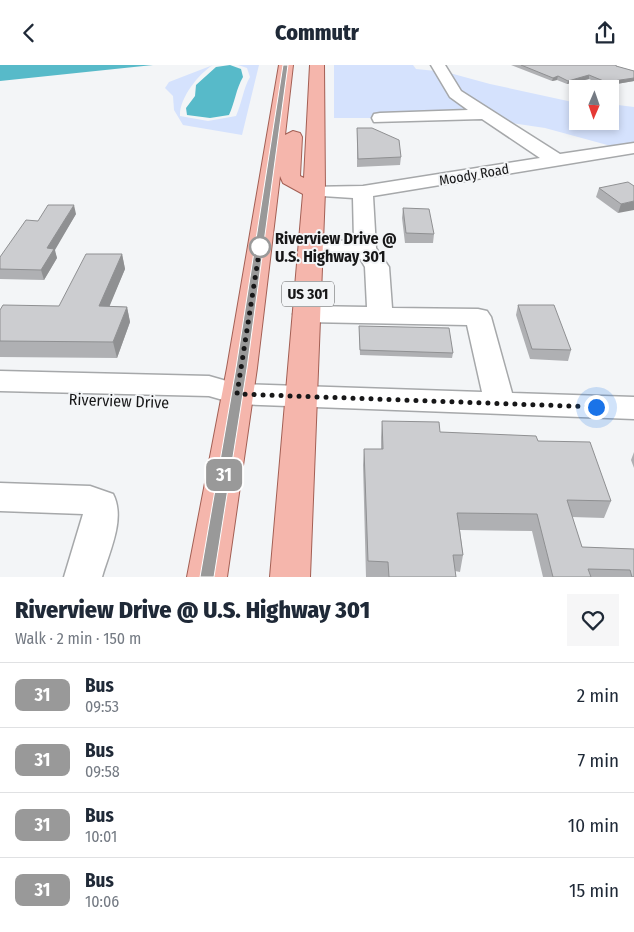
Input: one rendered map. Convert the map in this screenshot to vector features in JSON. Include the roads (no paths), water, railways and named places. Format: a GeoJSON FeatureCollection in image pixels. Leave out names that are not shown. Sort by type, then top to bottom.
{"type":"FeatureCollection","features":[{"type":"Feature","properties":{"kind":"main road"},"geometry":{"type":"LineString","coordinates":[[207,577],[237,394],[286,65]]}},
{"type":"Feature","properties":{"kind":"main road","name":"US 301"},"geometry":{"type":"LineString","coordinates":[[290,577],[311,247],[318,65]]}},
{"type":"Feature","properties":{"kind":"main road"},"geometry":{"type":"LineString","coordinates":[[278,118],[294,133],[290,179],[314,191]]}},
{"type":"Feature","properties":{"kind":"street"},"geometry":{"type":"LineString","coordinates":[[438,65],[444,71],[446,79],[455,94],[558,161]]}},
{"type":"Feature","properties":{"kind":"street"},"geometry":{"type":"LineString","coordinates":[[622,65],[634,70]]}},
{"type":"Feature","properties":{"kind":"street"},"geometry":{"type":"LineString","coordinates":[[380,118],[485,114]]}},
{"type":"Feature","properties":{"kind":"street","name":"Moody Road"},"geometry":{"type":"LineString","coordinates":[[314,191],[363,192],[634,148]]}},
{"type":"Feature","properties":{"kind":"street"},"geometry":{"type":"LineString","coordinates":[[363,192],[365,248],[377,267],[380,315]]}},
{"type":"Feature","properties":{"kind":"street"},"geometry":{"type":"LineString","coordinates":[[311,247],[365,248]]}},
{"type":"Feature","properties":{"kind":"street"},"geometry":{"type":"LineString","coordinates":[[306,313],[478,317],[500,404]]}},
{"type":"Feature","properties":{"kind":"street","name":"Riverview Drive"},"geometry":{"type":"LineString","coordinates":[[0,381],[209,386],[237,394],[634,408]]}},
{"type":"Feature","properties":{"kind":"street","name":"Riverview Drive"},"geometry":{"type":"LineString","coordinates":[[0,397],[204,403],[237,394]]}},
{"type":"Feature","properties":{"kind":"street"},"geometry":{"type":"LineString","coordinates":[[0,497],[90,500],[101,504],[100,522],[83,577]]}},
{"type":"Feature","properties":{"kind":"water"},"geometry":{"type":"Polygon","coordinates":[[[0,65],[153,65],[0,81],[0,65]]]}},
{"type":"Feature","properties":{"kind":"water"},"geometry":{"type":"Polygon","coordinates":[[[230,65],[241,69],[243,77],[229,115],[210,118],[187,115],[186,108],[195,96],[196,85],[216,67],[230,65]]]}},
{"type":"Feature","properties":{"kind":"place","name":"Riverview Drive @ U.S. Highway 301"},"geometry":{"type":"Point","coordinates":[260,247]}}]}
